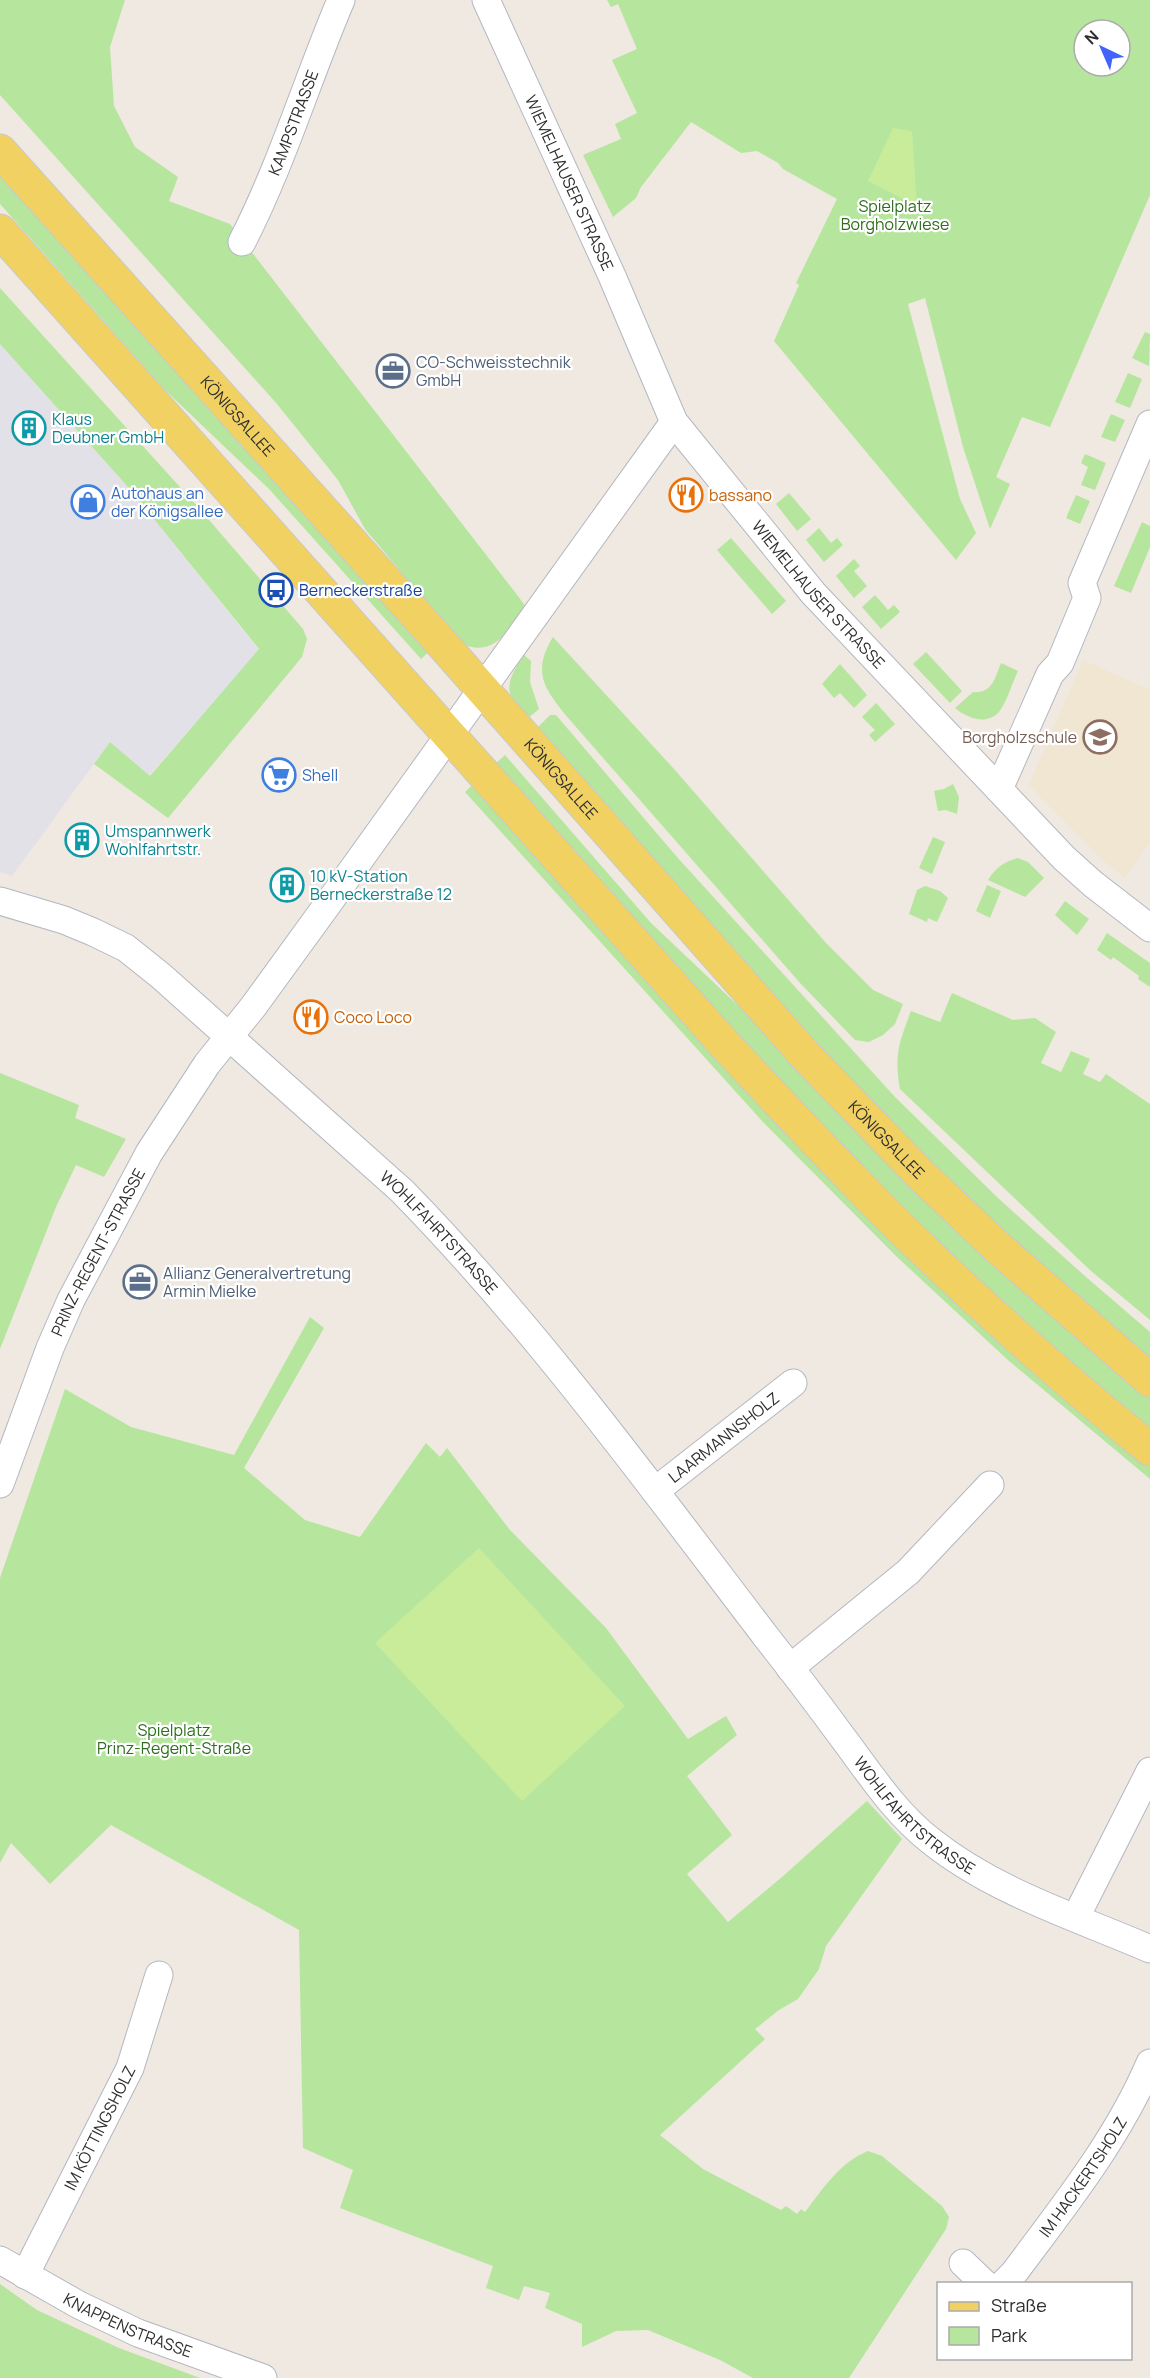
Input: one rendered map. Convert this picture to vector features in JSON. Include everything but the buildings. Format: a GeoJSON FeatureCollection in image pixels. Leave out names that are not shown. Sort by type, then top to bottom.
{"type":"FeatureCollection","features":[{"type":"Feature","properties":{"kind":"main road","name":"KÖNIGSALLEE"},"geometry":{"type":"LineString","coordinates":[[0,151],[851,1104],[995,1245],[1150,1380]]}},
{"type":"Feature","properties":{"kind":"main road"},"geometry":{"type":"LineString","coordinates":[[0,231],[728,1047],[855,1181],[977,1301],[1150,1449]]}},
{"type":"Feature","properties":{"kind":"street","name":"KAMPSTRASSE"},"geometry":{"type":"LineString","coordinates":[[242,242],[262,204],[309,76],[341,0]]}},
{"type":"Feature","properties":{"kind":"street","name":"WIEMELHAUSER STRASSE"},"geometry":{"type":"LineString","coordinates":[[486,0],[612,276],[674,422],[813,593],[1064,858],[1102,892],[1150,928]]}},
{"type":"Feature","properties":{"kind":"street"},"geometry":{"type":"LineString","coordinates":[[228,1037],[253,1007],[674,422]]}},
{"type":"Feature","properties":{"kind":"street"},"geometry":{"type":"LineString","coordinates":[[999,789],[1050,674],[1060,663],[1087,598],[1082,583],[1150,424]]}},
{"type":"Feature","properties":{"kind":"street","name":"WOHLFAHRTSTRASSE"},"geometry":{"type":"LineString","coordinates":[[0,901],[64,920],[126,948],[161,976],[385,1176],[440,1230],[542,1346],[655,1491],[877,1785],[917,1829],[971,1870],[1007,1888],[1150,1949]]}},
{"type":"Feature","properties":{"kind":"street","name":"PRINZ-REGENT-STRASSE"},"geometry":{"type":"LineString","coordinates":[[0,1484],[50,1348],[71,1300],[149,1153],[207,1064],[228,1037]]}},
{"type":"Feature","properties":{"kind":"street","name":"LAARMANNSHOLZ"},"geometry":{"type":"LineString","coordinates":[[655,1491],[793,1383]]}},
{"type":"Feature","properties":{"kind":"street"},"geometry":{"type":"LineString","coordinates":[[790,1668],[908,1572],[990,1485]]}},
{"type":"Feature","properties":{"kind":"street"},"geometry":{"type":"LineString","coordinates":[[1076,1917],[1150,1771]]}},
{"type":"Feature","properties":{"kind":"street","name":"IM KÖTTINGSHOLZ"},"geometry":{"type":"LineString","coordinates":[[25,2275],[130,2068],[159,1975]]}},
{"type":"Feature","properties":{"kind":"street","name":"IM HACKERTSHOLZ"},"geometry":{"type":"LineString","coordinates":[[1004,2282],[1014,2273],[1091,2169],[1138,2092],[1150,2063]]}},
{"type":"Feature","properties":{"kind":"street","name":"KNAPPENSTRASSE"},"geometry":{"type":"LineString","coordinates":[[0,2260],[79,2305],[138,2333],[263,2378]]}},
{"type":"Feature","properties":{"kind":"street"},"geometry":{"type":"LineString","coordinates":[[963,2264],[984,2282]]}},
{"type":"Feature","properties":{"kind":"shaded area"},"geometry":{"type":"Polygon","coordinates":[[[0,344],[128,487],[259,650],[149,776],[110,742],[12,876],[0,872],[0,344]]]}},
{"type":"Feature","properties":{"kind":"shaded area","name":"Borgholzschule"},"geometry":{"type":"Polygon","coordinates":[[[1083,660],[1150,690],[1150,841],[1125,878],[1104,861],[1029,785],[1083,660]]]}},
{"type":"Feature","properties":{"kind":"green space"},"geometry":{"type":"Polygon","coordinates":[[[0,0],[125,0],[110,47],[114,106],[135,147],[178,177],[169,201],[230,224],[518,596],[526,607],[500,639],[484,647],[462,644],[365,529],[338,480],[277,404],[0,95],[0,0]]]}},
{"type":"Feature","properties":{"kind":"green space","name":"Spielplatz Borgholzwiese"},"geometry":{"type":"Polygon","coordinates":[[[607,0],[1150,0],[1150,195],[1050,427],[1022,417],[996,477],[1010,484],[990,529],[963,447],[925,298],[908,304],[960,499],[976,533],[956,560],[774,341],[799,285],[796,283],[837,199],[783,169],[778,163],[757,151],[741,153],[691,122],[641,187],[636,198],[613,217],[583,155],[621,139],[615,124],[637,113],[612,60],[637,49],[618,4],[611,7],[607,0]]]}},
{"type":"Feature","properties":{"kind":"green space"},"geometry":{"type":"Polygon","coordinates":[[[893,128],[912,131],[917,206],[868,181],[893,128]]]}},
{"type":"Feature","properties":{"kind":"green space"},"geometry":{"type":"Polygon","coordinates":[[[0,169],[430,651],[421,659],[270,490],[164,389],[0,204],[0,169]]]}},
{"type":"Feature","properties":{"kind":"green space"},"geometry":{"type":"Polygon","coordinates":[[[0,288],[198,507],[303,629],[307,639],[302,657],[168,818],[94,764],[110,742],[150,776],[259,649],[128,487],[0,344],[0,288]]]}},
{"type":"Feature","properties":{"kind":"green space"},"geometry":{"type":"Polygon","coordinates":[[[1145,332],[1150,334],[1149,366],[1132,358],[1145,332]]]}},
{"type":"Feature","properties":{"kind":"green space"},"geometry":{"type":"Polygon","coordinates":[[[1128,373],[1142,379],[1130,408],[1115,402],[1128,373]]]}},
{"type":"Feature","properties":{"kind":"green space"},"geometry":{"type":"Polygon","coordinates":[[[1111,414],[1125,420],[1115,442],[1101,437],[1111,414]]]}},
{"type":"Feature","properties":{"kind":"green space"},"geometry":{"type":"Polygon","coordinates":[[[1085,454],[1106,463],[1095,490],[1081,485],[1088,467],[1081,463],[1085,454]]]}},
{"type":"Feature","properties":{"kind":"green space"},"geometry":{"type":"Polygon","coordinates":[[[789,493],[811,519],[797,531],[776,504],[789,493]]]}},
{"type":"Feature","properties":{"kind":"green space"},"geometry":{"type":"Polygon","coordinates":[[[1076,495],[1090,501],[1080,524],[1066,518],[1076,495]]]}},
{"type":"Feature","properties":{"kind":"green space"},"geometry":{"type":"Polygon","coordinates":[[[1142,522],[1150,526],[1150,547],[1131,593],[1114,586],[1142,522]]]}},
{"type":"Feature","properties":{"kind":"green space"},"geometry":{"type":"Polygon","coordinates":[[[819,528],[831,543],[837,538],[843,545],[824,562],[806,540],[819,528]]]}},
{"type":"Feature","properties":{"kind":"green space"},"geometry":{"type":"Polygon","coordinates":[[[731,538],[786,601],[772,614],[717,550],[731,538]]]}},
{"type":"Feature","properties":{"kind":"green space"},"geometry":{"type":"Polygon","coordinates":[[[854,559],[860,566],[854,571],[867,586],[854,598],[836,576],[854,559]]]}},
{"type":"Feature","properties":{"kind":"green space"},"geometry":{"type":"Polygon","coordinates":[[[875,595],[888,610],[894,605],[900,612],[881,629],[862,607],[875,595]]]}},
{"type":"Feature","properties":{"kind":"green space"},"geometry":{"type":"Polygon","coordinates":[[[553,637],[674,769],[827,944],[873,990],[903,1004],[895,1024],[883,1035],[869,1042],[855,1040],[800,983],[569,719],[553,699],[542,671],[546,650],[553,637]]]}},
{"type":"Feature","properties":{"kind":"green space"},"geometry":{"type":"Polygon","coordinates":[[[926,652],[962,691],[950,703],[913,664],[926,652]]]}},
{"type":"Feature","properties":{"kind":"green space"},"geometry":{"type":"Polygon","coordinates":[[[524,655],[531,661],[530,682],[539,709],[527,719],[514,702],[509,688],[513,673],[524,655]]]}},
{"type":"Feature","properties":{"kind":"green space"},"geometry":{"type":"Polygon","coordinates":[[[1001,663],[1018,671],[999,712],[983,720],[965,715],[955,708],[973,692],[989,688],[1001,663]]]}},
{"type":"Feature","properties":{"kind":"green space"},"geometry":{"type":"Polygon","coordinates":[[[840,664],[867,695],[854,708],[840,693],[834,698],[822,684],[840,664]]]}},
{"type":"Feature","properties":{"kind":"green space"},"geometry":{"type":"Polygon","coordinates":[[[876,703],[895,724],[875,742],[869,735],[875,730],[862,717],[876,703]]]}},
{"type":"Feature","properties":{"kind":"green space"},"geometry":{"type":"Polygon","coordinates":[[[550,715],[556,715],[677,857],[895,1097],[998,1198],[1150,1332],[1150,1362],[1090,1311],[878,1112],[536,729],[550,715]]]}},
{"type":"Feature","properties":{"kind":"green space"},"geometry":{"type":"Polygon","coordinates":[[[505,755],[651,923],[746,1013],[880,1154],[1101,1357],[1150,1397],[1150,1430],[1086,1377],[922,1230],[807,1113],[496,763],[505,755]]]}},
{"type":"Feature","properties":{"kind":"green space"},"geometry":{"type":"Polygon","coordinates":[[[953,784],[959,797],[957,814],[946,810],[938,811],[934,791],[953,784]]]}},
{"type":"Feature","properties":{"kind":"green space"},"geometry":{"type":"Polygon","coordinates":[[[472,785],[843,1194],[1015,1353],[1150,1465],[1150,1479],[1009,1361],[897,1257],[763,1122],[465,792],[472,785]]]}},
{"type":"Feature","properties":{"kind":"green space"},"geometry":{"type":"Polygon","coordinates":[[[933,837],[945,842],[932,874],[919,868],[933,837]]]}},
{"type":"Feature","properties":{"kind":"green space"},"geometry":{"type":"Polygon","coordinates":[[[1018,858],[1028,862],[1044,878],[1025,897],[988,880],[1001,866],[1018,858]]]}},
{"type":"Feature","properties":{"kind":"green space"},"geometry":{"type":"Polygon","coordinates":[[[987,885],[1001,891],[990,918],[976,911],[987,885]]]}},
{"type":"Feature","properties":{"kind":"green space"},"geometry":{"type":"Polygon","coordinates":[[[925,886],[940,891],[948,898],[937,922],[928,918],[927,922],[909,914],[917,890],[925,886]]]}},
{"type":"Feature","properties":{"kind":"green space"},"geometry":{"type":"Polygon","coordinates":[[[1065,901],[1089,919],[1077,935],[1055,915],[1065,901]]]}},
{"type":"Feature","properties":{"kind":"green space"},"geometry":{"type":"Polygon","coordinates":[[[1107,933],[1150,963],[1150,987],[1113,957],[1111,960],[1097,950],[1107,933]]]}},
{"type":"Feature","properties":{"kind":"green space"},"geometry":{"type":"Polygon","coordinates":[[[952,993],[1013,1020],[1035,1018],[1056,1032],[1041,1063],[1061,1072],[1071,1051],[1090,1059],[1083,1074],[1100,1082],[1106,1074],[1150,1104],[1150,1320],[1091,1271],[900,1089],[899,1049],[911,1011],[940,1022],[952,993]]]}},
{"type":"Feature","properties":{"kind":"green space"},"geometry":{"type":"Polygon","coordinates":[[[0,1073],[79,1105],[75,1118],[126,1139],[104,1177],[76,1165],[56,1207],[0,1349],[0,1073]]]}},
{"type":"Feature","properties":{"kind":"green space","name":"Spielplatz Prinz-Regent-Straße"},"geometry":{"type":"Polygon","coordinates":[[[310,1317],[324,1328],[244,1468],[305,1520],[360,1537],[426,1443],[440,1457],[447,1448],[510,1530],[606,1628],[688,1739],[726,1716],[737,1735],[687,1776],[732,1835],[687,1874],[728,1922],[867,1801],[902,1839],[826,1946],[819,1969],[798,1999],[779,2010],[755,2029],[765,2039],[660,2135],[703,2169],[781,2210],[786,2206],[797,2214],[801,2209],[805,2212],[848,2162],[868,2151],[882,2156],[942,2206],[949,2217],[946,2229],[849,2378],[753,2378],[720,2360],[648,2330],[616,2331],[582,2347],[582,2324],[545,2308],[550,2293],[524,2286],[519,2300],[486,2288],[493,2266],[340,2208],[353,2170],[303,2148],[299,1930],[111,1825],[50,1884],[11,1843],[0,1863],[0,1578],[65,1389],[131,1427],[234,1455],[310,1317]]]}},
{"type":"Feature","properties":{"kind":"green space"},"geometry":{"type":"Polygon","coordinates":[[[479,1548],[625,1706],[522,1801],[375,1643],[479,1548]]]}},
{"type":"Feature","properties":{"kind":"green space"},"geometry":{"type":"Polygon","coordinates":[[[0,2284],[37,2310],[119,2348],[200,2378],[0,2378],[0,2284]]]}},
{"type":"Feature","properties":{"kind":"place","name":"CO-Schweisstechnik GmbH"},"geometry":{"type":"Point","coordinates":[393,371]}},
{"type":"Feature","properties":{"kind":"place","name":"Klaus Deubner GmbH"},"geometry":{"type":"Point","coordinates":[29,428]}},
{"type":"Feature","properties":{"kind":"place","name":"bassano"},"geometry":{"type":"Point","coordinates":[686,495]}},
{"type":"Feature","properties":{"kind":"place","name":"Autohaus an der Königsallee"},"geometry":{"type":"Point","coordinates":[88,502]}},
{"type":"Feature","properties":{"kind":"place","name":"Berneckerstraße"},"geometry":{"type":"Point","coordinates":[276,590]}},
{"type":"Feature","properties":{"kind":"place","name":"Borgholzschule"},"geometry":{"type":"Point","coordinates":[1100,737]}},
{"type":"Feature","properties":{"kind":"place","name":"Shell"},"geometry":{"type":"Point","coordinates":[279,775]}},
{"type":"Feature","properties":{"kind":"place","name":"Umspannwerk Wohlfahrtstr."},"geometry":{"type":"Point","coordinates":[82,840]}},
{"type":"Feature","properties":{"kind":"place","name":"10 kV-Station Berneckerstraße 12"},"geometry":{"type":"Point","coordinates":[287,885]}},
{"type":"Feature","properties":{"kind":"place","name":"Coco Loco"},"geometry":{"type":"Point","coordinates":[311,1017]}},
{"type":"Feature","properties":{"kind":"place","name":"Allianz Generalvertretung Armin Mielke"},"geometry":{"type":"Point","coordinates":[140,1282]}}]}
